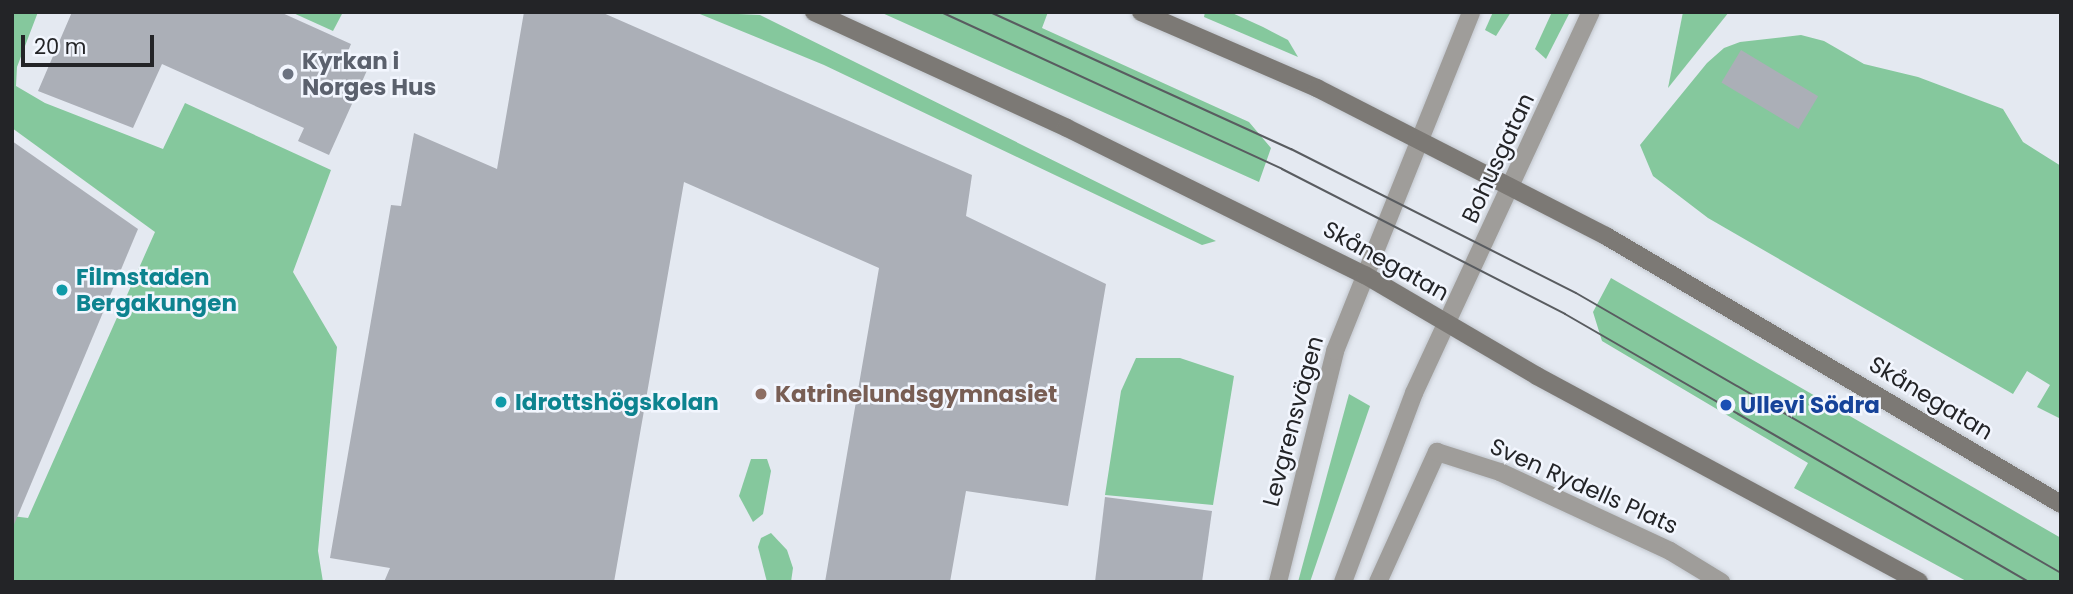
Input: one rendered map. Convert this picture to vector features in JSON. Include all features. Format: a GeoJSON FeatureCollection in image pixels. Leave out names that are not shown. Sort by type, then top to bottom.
{"type":"FeatureCollection","features":[{"type":"Feature","properties":{"kind":"main road","name":"Skånegatan"},"geometry":{"type":"LineString","coordinates":[[814,12],[1067,128],[1365,275],[1537,376],[1919,582]]}},
{"type":"Feature","properties":{"kind":"main road","name":"Skånegatan"},"geometry":{"type":"LineString","coordinates":[[1141,12],[1419,138],[1512,186],[1757,323],[2061,505]]}},
{"type":"Feature","properties":{"kind":"street"},"geometry":{"type":"LineString","coordinates":[[1365,275],[1471,12]]}},
{"type":"Feature","properties":{"kind":"street","name":"Bohusgatan"},"geometry":{"type":"LineString","coordinates":[[1446,322],[1512,186],[1591,12]]}},
{"type":"Feature","properties":{"kind":"street","name":"Levgrensvägen"},"geometry":{"type":"LineString","coordinates":[[1278,582],[1335,351],[1365,275]]}},
{"type":"Feature","properties":{"kind":"street"},"geometry":{"type":"LineString","coordinates":[[1343,582],[1446,322]]}},
{"type":"Feature","properties":{"kind":"street","name":"Sven Rydells Plats"},"geometry":{"type":"LineString","coordinates":[[1378,582],[1437,452],[1500,472],[1670,551],[1721,582]]}},
{"type":"Feature","properties":{"kind":"green space"},"geometry":{"type":"Polygon","coordinates":[[[12,12],[38,12],[17,67],[16,86],[45,103],[163,149],[185,103],[331,170],[293,272],[337,347],[318,551],[323,582],[12,582],[12,516],[28,518],[155,232],[12,128],[12,12]]]}},
{"type":"Feature","properties":{"kind":"green space"},"geometry":{"type":"Polygon","coordinates":[[[291,12],[343,12],[333,31],[291,12]]]}},
{"type":"Feature","properties":{"kind":"green space"},"geometry":{"type":"Polygon","coordinates":[[[695,12],[760,15],[1216,241],[1202,245],[824,65],[695,12]]]}},
{"type":"Feature","properties":{"kind":"green space"},"geometry":{"type":"Polygon","coordinates":[[[880,12],[1048,12],[1042,28],[1249,122],[1271,148],[1259,182],[880,12]]]}},
{"type":"Feature","properties":{"kind":"green space"},"geometry":{"type":"Polygon","coordinates":[[[1205,12],[1230,12],[1263,27],[1288,40],[1298,57],[1204,17],[1205,12]]]}},
{"type":"Feature","properties":{"kind":"green space"},"geometry":{"type":"Polygon","coordinates":[[[1493,12],[1511,12],[1496,36],[1485,30],[1493,12]]]}},
{"type":"Feature","properties":{"kind":"green space"},"geometry":{"type":"Polygon","coordinates":[[[1552,12],[1570,12],[1546,59],[1535,49],[1552,12]]]}},
{"type":"Feature","properties":{"kind":"green space"},"geometry":{"type":"Polygon","coordinates":[[[1683,12],[1729,12],[1668,88],[1683,12]]]}},
{"type":"Feature","properties":{"kind":"green space"},"geometry":{"type":"Polygon","coordinates":[[[1801,35],[1824,41],[1864,64],[1918,77],[2003,109],[2023,142],[2061,166],[2061,419],[2037,407],[2050,385],[2027,371],[2013,394],[1708,218],[1653,176],[1640,145],[1707,63],[1724,48],[1740,42],[1801,35]]]}},
{"type":"Feature","properties":{"kind":"green space"},"geometry":{"type":"Polygon","coordinates":[[[1611,278],[2061,538],[2061,582],[1968,582],[1794,488],[1808,463],[1602,341],[1593,312],[1611,278]]]}},
{"type":"Feature","properties":{"kind":"green space"},"geometry":{"type":"Polygon","coordinates":[[[1136,358],[1180,358],[1234,376],[1213,505],[1105,495],[1121,391],[1136,358]]]}},
{"type":"Feature","properties":{"kind":"green space"},"geometry":{"type":"Polygon","coordinates":[[[1349,394],[1370,406],[1310,582],[1298,582],[1349,394]]]}},
{"type":"Feature","properties":{"kind":"green space"},"geometry":{"type":"Polygon","coordinates":[[[751,459],[767,459],[771,471],[763,514],[753,522],[739,496],[751,459]]]}},
{"type":"Feature","properties":{"kind":"green space"},"geometry":{"type":"Polygon","coordinates":[[[771,533],[787,550],[793,568],[791,582],[767,582],[758,547],[761,538],[771,533]]]}},
{"type":"Feature","properties":{"kind":"building"},"geometry":{"type":"Polygon","coordinates":[[[72,12],[280,12],[351,44],[346,56],[369,66],[329,155],[298,141],[304,128],[162,64],[133,128],[38,91],[72,12]]]}},
{"type":"Feature","properties":{"kind":"building"},"geometry":{"type":"Polygon","coordinates":[[[524,12],[601,12],[972,175],[966,216],[1106,284],[1068,506],[966,491],[950,582],[825,582],[879,268],[684,182],[614,582],[384,582],[390,568],[330,558],[391,205],[401,206],[414,133],[497,169],[524,12]]]}},
{"type":"Feature","properties":{"kind":"building"},"geometry":{"type":"Polygon","coordinates":[[[1741,50],[1818,96],[1799,129],[1721,83],[1741,50]]]}},
{"type":"Feature","properties":{"kind":"building","name":"Filmstaden Bergakungen"},"geometry":{"type":"Polygon","coordinates":[[[12,141],[138,229],[13,527],[12,527],[12,141]]]}},
{"type":"Feature","properties":{"kind":"building"},"geometry":{"type":"Polygon","coordinates":[[[1105,497],[1212,511],[1202,582],[1095,582],[1105,497]]]}},
{"type":"Feature","properties":{"kind":"tram line"},"geometry":{"type":"LineString","coordinates":[[941,12],[1282,169],[1565,314],[2029,582]]}},
{"type":"Feature","properties":{"kind":"tram line"},"geometry":{"type":"LineString","coordinates":[[990,12],[1291,149],[1576,293],[2061,573]]}},
{"type":"Feature","properties":{"kind":"place","name":"Kyrkan i Norges Hus"},"geometry":{"type":"Point","coordinates":[288,74]}},
{"type":"Feature","properties":{"kind":"place","name":"Filmstaden Bergakungen"},"geometry":{"type":"Point","coordinates":[62,290]}},
{"type":"Feature","properties":{"kind":"place","name":"Katrinelundsgymnasiet"},"geometry":{"type":"Point","coordinates":[761,394]}},
{"type":"Feature","properties":{"kind":"place","name":"Idrottshögskolan"},"geometry":{"type":"Point","coordinates":[501,402]}},
{"type":"Feature","properties":{"kind":"place","name":"Ullevi Södra"},"geometry":{"type":"Point","coordinates":[1726,405]}}]}
